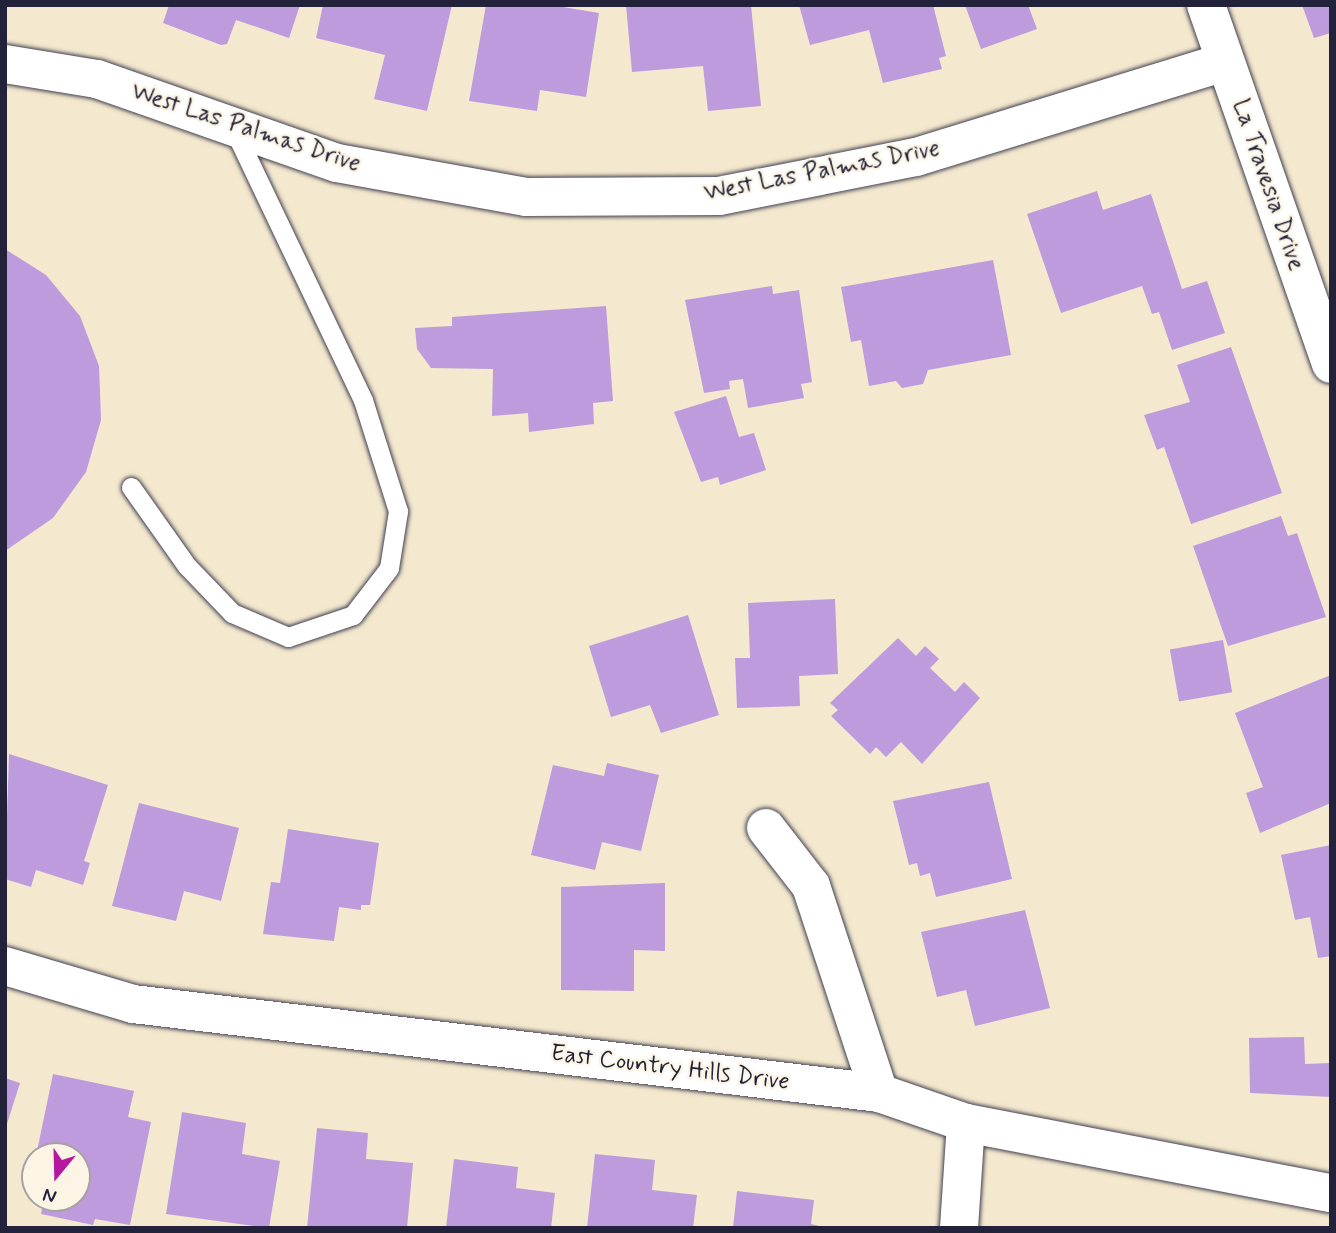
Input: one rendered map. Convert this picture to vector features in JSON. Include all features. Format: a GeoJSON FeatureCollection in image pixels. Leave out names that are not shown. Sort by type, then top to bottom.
{"type":"FeatureCollection","features":[{"type":"Feature","properties":{"kind":"street","name":"La Travesia Drive"},"geometry":{"type":"LineString","coordinates":[[1206,5],[1331,364]]}},
{"type":"Feature","properties":{"kind":"street","name":"West Las Palmas Drive"},"geometry":{"type":"LineString","coordinates":[[5,64],[97,79],[337,163],[526,197],[719,197],[916,157],[1225,62]]}},
{"type":"Feature","properties":{"kind":"street"},"geometry":{"type":"LineString","coordinates":[[766,828],[811,886],[879,1093]]}},
{"type":"Feature","properties":{"kind":"street","name":"East Country Hills Drive"},"geometry":{"type":"LineString","coordinates":[[5,966],[133,1004],[879,1093],[966,1123],[1331,1193]]}},
{"type":"Feature","properties":{"kind":"street"},"geometry":{"type":"LineString","coordinates":[[959,1228],[966,1123]]}},
{"type":"Feature","properties":{"kind":"lane"},"geometry":{"type":"LineString","coordinates":[[131,487],[187,566],[232,613],[288,636],[353,615],[389,568],[398,511],[363,400],[233,127]]}},
{"type":"Feature","properties":{"kind":"building"},"geometry":{"type":"Polygon","coordinates":[[[169,5],[300,5],[289,38],[236,20],[227,44],[221,45],[163,23],[169,5]]]}},
{"type":"Feature","properties":{"kind":"building"},"geometry":{"type":"Polygon","coordinates":[[[323,5],[452,5],[427,111],[374,99],[385,55],[316,38],[323,5]]]}},
{"type":"Feature","properties":{"kind":"building"},"geometry":{"type":"Polygon","coordinates":[[[486,5],[551,5],[599,13],[586,97],[540,90],[537,111],[469,101],[486,5]]]}},
{"type":"Feature","properties":{"kind":"building"},"geometry":{"type":"Polygon","coordinates":[[[626,5],[751,5],[761,106],[708,111],[703,66],[632,72],[626,5]]]}},
{"type":"Feature","properties":{"kind":"building"},"geometry":{"type":"Polygon","coordinates":[[[799,5],[933,5],[946,56],[939,58],[942,69],[883,83],[869,30],[810,45],[799,5]]]}},
{"type":"Feature","properties":{"kind":"building"},"geometry":{"type":"Polygon","coordinates":[[[965,5],[1028,5],[1037,29],[981,49],[965,5]]]}},
{"type":"Feature","properties":{"kind":"building"},"geometry":{"type":"Polygon","coordinates":[[[1302,5],[1331,5],[1331,33],[1314,38],[1302,5]]]}},
{"type":"Feature","properties":{"kind":"building"},"geometry":{"type":"Polygon","coordinates":[[[1097,191],[1103,210],[1151,194],[1182,289],[1207,281],[1225,333],[1172,350],[1159,312],[1152,314],[1142,286],[1061,313],[1027,214],[1097,191]]]}},
{"type":"Feature","properties":{"kind":"building"},"geometry":{"type":"Polygon","coordinates":[[[5,249],[46,275],[80,316],[99,366],[101,420],[86,472],[53,518],[5,551],[5,249]]]}},
{"type":"Feature","properties":{"kind":"building"},"geometry":{"type":"Polygon","coordinates":[[[993,260],[1011,355],[928,370],[923,384],[902,388],[896,381],[869,386],[861,340],[851,342],[841,287],[993,260]]]}},
{"type":"Feature","properties":{"kind":"building"},"geometry":{"type":"Polygon","coordinates":[[[772,286],[773,294],[799,290],[812,382],[801,384],[804,398],[748,408],[743,379],[729,381],[730,389],[704,393],[685,300],[772,286]]]}},
{"type":"Feature","properties":{"kind":"building"},"geometry":{"type":"Polygon","coordinates":[[[606,306],[613,401],[593,403],[594,424],[529,432],[528,413],[492,416],[493,369],[431,368],[417,349],[415,328],[452,326],[452,317],[606,306]]]}},
{"type":"Feature","properties":{"kind":"building"},"geometry":{"type":"Polygon","coordinates":[[[1231,347],[1282,493],[1191,524],[1164,447],[1157,450],[1144,415],[1190,402],[1177,365],[1231,347]]]}},
{"type":"Feature","properties":{"kind":"building"},"geometry":{"type":"Polygon","coordinates":[[[726,396],[739,437],[754,433],[766,470],[720,485],[718,477],[701,482],[674,412],[726,396]]]}},
{"type":"Feature","properties":{"kind":"building"},"geometry":{"type":"Polygon","coordinates":[[[1281,516],[1288,536],[1297,533],[1326,617],[1228,646],[1193,546],[1281,516]]]}},
{"type":"Feature","properties":{"kind":"building"},"geometry":{"type":"Polygon","coordinates":[[[835,599],[838,674],[799,676],[800,706],[737,708],[735,658],[750,658],[748,603],[835,599]]]}},
{"type":"Feature","properties":{"kind":"building"},"geometry":{"type":"Polygon","coordinates":[[[688,615],[719,715],[661,733],[650,705],[611,717],[589,646],[688,615]]]}},
{"type":"Feature","properties":{"kind":"building"},"geometry":{"type":"Polygon","coordinates":[[[898,638],[916,656],[925,646],[939,659],[930,668],[955,692],[964,682],[980,698],[922,764],[901,742],[886,757],[876,747],[870,754],[831,716],[838,710],[830,703],[898,638]]]}},
{"type":"Feature","properties":{"kind":"building"},"geometry":{"type":"Polygon","coordinates":[[[1223,640],[1232,692],[1179,702],[1170,649],[1223,640]]]}},
{"type":"Feature","properties":{"kind":"building"},"geometry":{"type":"Polygon","coordinates":[[[1331,675],[1331,803],[1260,833],[1246,793],[1263,787],[1235,713],[1331,675]]]}},
{"type":"Feature","properties":{"kind":"building"},"geometry":{"type":"Polygon","coordinates":[[[9,754],[108,785],[84,861],[90,863],[83,885],[36,870],[31,887],[5,879],[9,754]]]}},
{"type":"Feature","properties":{"kind":"building"},"geometry":{"type":"Polygon","coordinates":[[[607,763],[659,775],[641,851],[602,842],[595,870],[531,855],[553,765],[604,776],[607,763]]]}},
{"type":"Feature","properties":{"kind":"building"},"geometry":{"type":"Polygon","coordinates":[[[989,782],[1012,879],[936,897],[930,873],[920,876],[917,863],[909,865],[893,801],[989,782]]]}},
{"type":"Feature","properties":{"kind":"building"},"geometry":{"type":"Polygon","coordinates":[[[139,803],[239,828],[221,901],[184,891],[176,921],[112,906],[139,803]]]}},
{"type":"Feature","properties":{"kind":"building"},"geometry":{"type":"Polygon","coordinates":[[[288,829],[379,843],[370,905],[361,905],[361,910],[339,907],[334,941],[263,934],[271,882],[280,883],[288,829]]]}},
{"type":"Feature","properties":{"kind":"building"},"geometry":{"type":"Polygon","coordinates":[[[1331,845],[1331,956],[1318,958],[1310,917],[1295,920],[1281,855],[1331,845]]]}},
{"type":"Feature","properties":{"kind":"building"},"geometry":{"type":"Polygon","coordinates":[[[665,883],[665,951],[634,950],[634,991],[561,990],[561,887],[665,883]]]}},
{"type":"Feature","properties":{"kind":"building"},"geometry":{"type":"Polygon","coordinates":[[[1025,910],[1050,1008],[975,1026],[966,990],[937,997],[921,932],[1025,910]]]}},
{"type":"Feature","properties":{"kind":"building"},"geometry":{"type":"Polygon","coordinates":[[[1304,1037],[1305,1064],[1331,1063],[1331,1097],[1250,1093],[1249,1038],[1304,1037]]]}},
{"type":"Feature","properties":{"kind":"building"},"geometry":{"type":"Polygon","coordinates":[[[53,1074],[134,1091],[128,1117],[151,1122],[130,1225],[95,1219],[93,1225],[41,1214],[91,1212],[91,1142],[39,1142],[53,1074]]]}},
{"type":"Feature","properties":{"kind":"building"},"geometry":{"type":"Polygon","coordinates":[[[5,1078],[20,1083],[6,1127],[5,1127],[5,1078]]]}},
{"type":"Feature","properties":{"kind":"building"},"geometry":{"type":"Polygon","coordinates":[[[182,1112],[246,1123],[242,1154],[280,1161],[269,1228],[166,1214],[182,1112]]]}},
{"type":"Feature","properties":{"kind":"building"},"geometry":{"type":"Polygon","coordinates":[[[317,1128],[368,1133],[366,1159],[413,1163],[407,1228],[307,1228],[317,1128]]]}},
{"type":"Feature","properties":{"kind":"building"},"geometry":{"type":"Polygon","coordinates":[[[595,1154],[655,1160],[652,1190],[697,1195],[693,1228],[587,1228],[595,1154]]]}},
{"type":"Feature","properties":{"kind":"building"},"geometry":{"type":"Polygon","coordinates":[[[454,1159],[518,1167],[516,1188],[555,1193],[551,1228],[446,1228],[454,1159]]]}},
{"type":"Feature","properties":{"kind":"building"},"geometry":{"type":"Polygon","coordinates":[[[737,1191],[814,1200],[811,1224],[827,1228],[733,1228],[737,1191]]]}}]}
